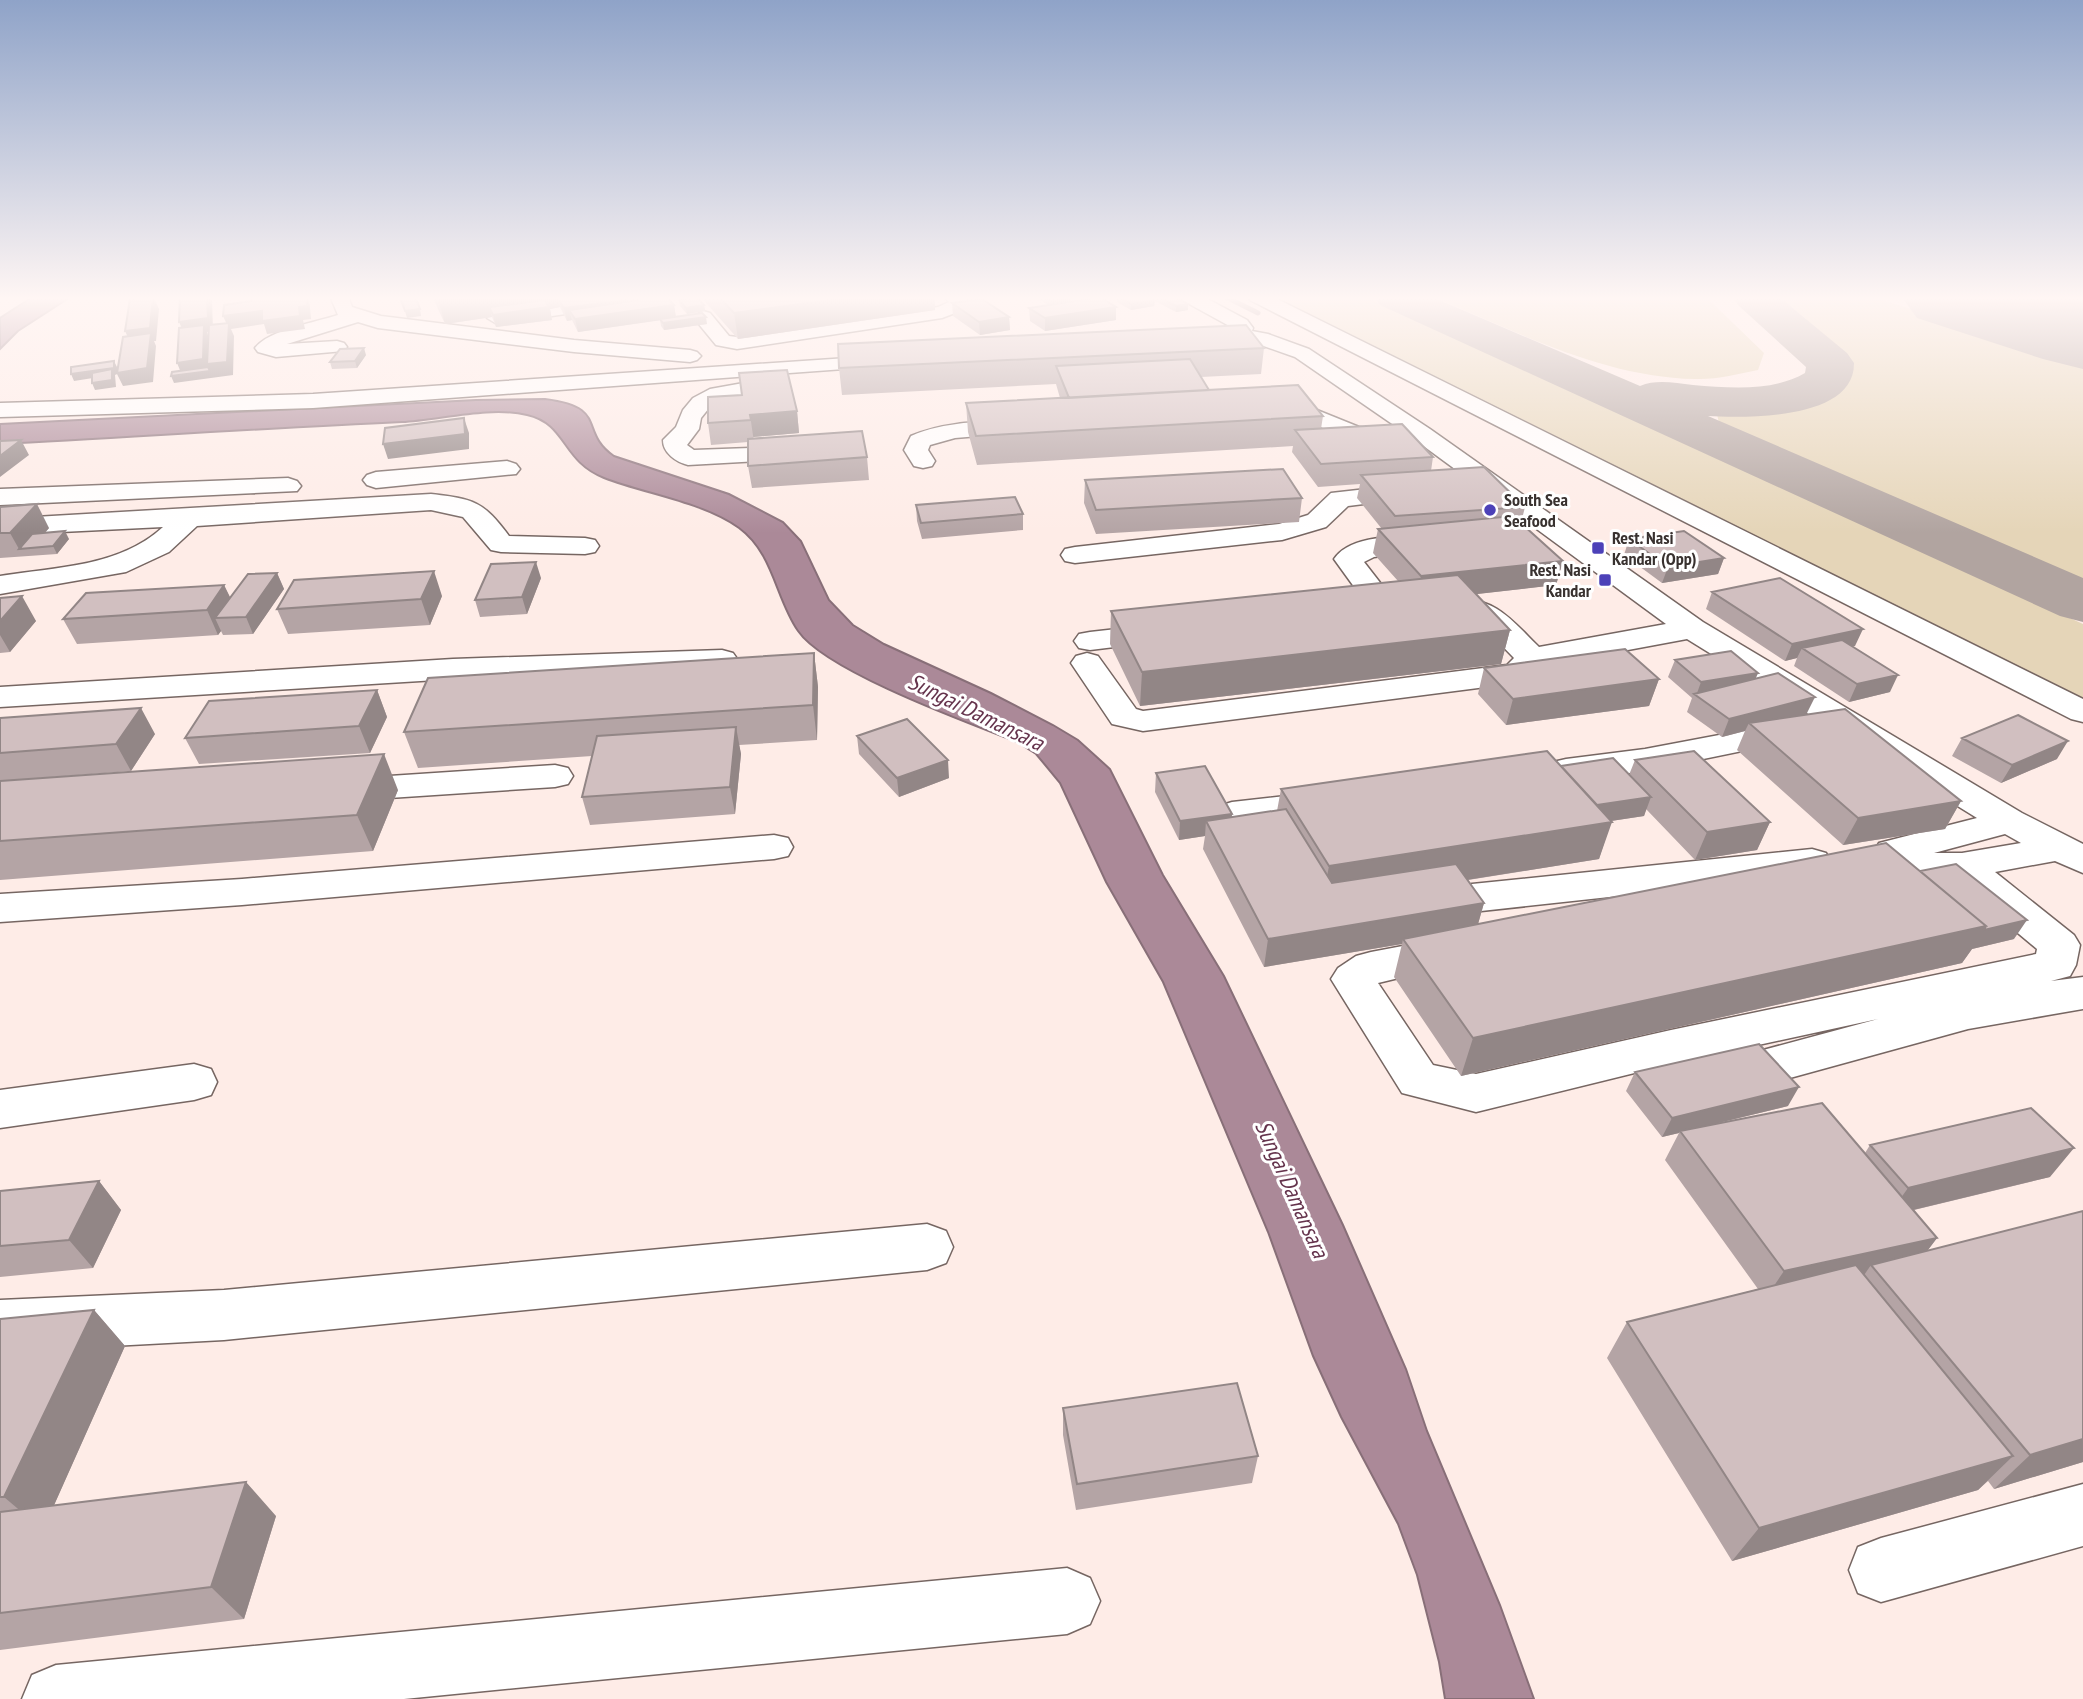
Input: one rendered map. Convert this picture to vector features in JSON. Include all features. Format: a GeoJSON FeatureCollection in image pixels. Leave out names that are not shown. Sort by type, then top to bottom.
{"type":"FeatureCollection","features":[{"type":"Feature","properties":{"kind":"street"},"geometry":{"type":"LineString","coordinates":[[569,379],[587,375]]}},
{"type":"Feature","properties":{"kind":"street"},"geometry":{"type":"LineString","coordinates":[[0,402],[305,397],[629,375]]}},
{"type":"Feature","properties":{"kind":"street"},"geometry":{"type":"LineString","coordinates":[[0,410],[313,401],[658,375]]}},
{"type":"Feature","properties":{"kind":"street"},"geometry":{"type":"LineString","coordinates":[[812,375],[812,379],[802,386],[739,390],[713,396],[695,405],[688,418],[687,429],[675,440],[674,447],[688,458],[822,452]]}},
{"type":"Feature","properties":{"kind":"street"},"geometry":{"type":"LineString","coordinates":[[1334,375],[1422,434],[1692,629],[2009,821],[2071,854]]}},
{"type":"Feature","properties":{"kind":"street"},"geometry":{"type":"LineString","coordinates":[[1414,375],[2083,712]]}},
{"type":"Feature","properties":{"kind":"street"},"geometry":{"type":"LineString","coordinates":[[1258,393],[1352,387]]}},
{"type":"Feature","properties":{"kind":"street"},"geometry":{"type":"LineString","coordinates":[[1246,414],[1302,411],[1354,434],[1383,438],[1422,434]]}},
{"type":"Feature","properties":{"kind":"street"},"geometry":{"type":"LineString","coordinates":[[923,461],[916,450],[919,441],[927,437],[954,430],[1037,426]]}},
{"type":"Feature","properties":{"kind":"street"},"geometry":{"type":"LineString","coordinates":[[356,481],[507,469]]}},
{"type":"Feature","properties":{"kind":"street"},"geometry":{"type":"LineString","coordinates":[[0,497],[315,485]]}},
{"type":"Feature","properties":{"kind":"street"},"geometry":{"type":"LineString","coordinates":[[1075,555],[1282,532],[1317,521],[1340,499],[1493,486]]}},
{"type":"Feature","properties":{"kind":"street"},"geometry":{"type":"LineString","coordinates":[[0,527],[431,502],[467,506],[477,513],[501,544],[585,546]]}},
{"type":"Feature","properties":{"kind":"street"},"geometry":{"type":"LineString","coordinates":[[0,586],[116,566],[159,546],[189,518]]}},
{"type":"Feature","properties":{"kind":"street"},"geometry":{"type":"LineString","coordinates":[[1517,534],[1556,531]]}},
{"type":"Feature","properties":{"kind":"street"},"geometry":{"type":"LineString","coordinates":[[1394,609],[1361,601],[1348,559],[1367,549],[1453,540]]}},
{"type":"Feature","properties":{"kind":"street"},"geometry":{"type":"LineString","coordinates":[[1435,605],[1449,603],[1488,614],[1532,658]]}},
{"type":"Feature","properties":{"kind":"street"},"geometry":{"type":"LineString","coordinates":[[1187,631],[1089,652],[1124,717],[1143,721],[1517,673],[1532,658],[1692,629]]}},
{"type":"Feature","properties":{"kind":"street"},"geometry":{"type":"LineString","coordinates":[[0,697],[453,669],[722,660]]}},
{"type":"Feature","properties":{"kind":"street"},"geometry":{"type":"LineString","coordinates":[[1535,775],[1645,760],[1843,721]]}},
{"type":"Feature","properties":{"kind":"street"},"geometry":{"type":"LineString","coordinates":[[305,793],[555,776]]}},
{"type":"Feature","properties":{"kind":"street"},"geometry":{"type":"LineString","coordinates":[[1232,814],[1356,798]]}},
{"type":"Feature","properties":{"kind":"street"},"geometry":{"type":"LineString","coordinates":[[1472,898],[1886,854],[2009,821]]}},
{"type":"Feature","properties":{"kind":"street"},"geometry":{"type":"LineString","coordinates":[[0,908],[242,892],[774,846]]}},
{"type":"Feature","properties":{"kind":"street"},"geometry":{"type":"LineString","coordinates":[[1644,916],[1917,866],[1962,866],[2071,854]]}},
{"type":"Feature","properties":{"kind":"street"},"geometry":{"type":"LineString","coordinates":[[1480,947],[1371,967],[1353,979],[1418,1080],[1476,1093],[1671,1046],[2055,965],[2059,945],[1962,866]]}},
{"type":"Feature","properties":{"kind":"street"},"geometry":{"type":"LineString","coordinates":[[1779,1063],[1971,1012],[2050,996],[2083,993]]}},
{"type":"Feature","properties":{"kind":"street"},"geometry":{"type":"LineString","coordinates":[[0,1109],[194,1082]]}},
{"type":"Feature","properties":{"kind":"street"},"geometry":{"type":"LineString","coordinates":[[0,1326],[224,1315],[928,1247]]}},
{"type":"Feature","properties":{"kind":"street"},"geometry":{"type":"LineString","coordinates":[[1881,1570],[2083,1515]]}},
{"type":"Feature","properties":{"kind":"street"},"geometry":{"type":"LineString","coordinates":[[56,1699],[1067,1601]]}},
{"type":"Feature","properties":{"kind":"shaded area"},"geometry":{"type":"Polygon","coordinates":[[[1420,375],[1538,375],[2083,624],[2083,709],[1420,375]]]}},
{"type":"Feature","properties":{"kind":"shaded area"},"geometry":{"type":"Polygon","coordinates":[[[1656,375],[1730,375],[1711,379],[1656,375]]]}},
{"type":"Feature","properties":{"kind":"shaded area"},"geometry":{"type":"Polygon","coordinates":[[[1850,375],[2083,375],[2083,581],[1719,423],[1716,410],[1780,408],[1813,403],[1839,392],[1850,375]]]}},
{"type":"Feature","properties":{"kind":"water","name":"Sungai Damansara"},"geometry":{"type":"Polygon","coordinates":[[[545,399],[565,403],[586,414],[603,447],[614,456],[729,494],[783,522],[801,541],[829,600],[853,625],[884,644],[1053,725],[1078,740],[1110,769],[1163,875],[1224,976],[1343,1225],[1406,1369],[1427,1431],[1500,1605],[1534,1699],[1445,1699],[1439,1662],[1417,1575],[1398,1524],[1341,1417],[1313,1356],[1268,1232],[1163,982],[1106,882],[1060,783],[1036,754],[1017,742],[933,709],[837,663],[798,631],[760,550],[739,528],[708,511],[620,484],[590,471],[571,453],[550,426],[527,415],[497,412],[402,422],[0,444],[0,424],[476,400],[545,399]]]}},
{"type":"Feature","properties":{"kind":"building"},"geometry":{"type":"Polygon","coordinates":[[[92,375],[112,375],[112,380],[92,383],[92,375]]]}},
{"type":"Feature","properties":{"kind":"building"},"geometry":{"type":"Polygon","coordinates":[[[739,375],[788,375],[797,411],[750,415],[751,420],[708,423],[708,397],[742,395],[739,375]]]}},
{"type":"Feature","properties":{"kind":"building"},"geometry":{"type":"Polygon","coordinates":[[[1060,375],[1200,375],[1209,390],[1069,398],[1060,375]]]}},
{"type":"Feature","properties":{"kind":"building"},"geometry":{"type":"Polygon","coordinates":[[[1298,385],[1323,416],[976,436],[966,403],[1298,385]]]}},
{"type":"Feature","properties":{"kind":"building"},"geometry":{"type":"Polygon","coordinates":[[[464,418],[465,434],[383,444],[385,428],[464,418]]]}},
{"type":"Feature","properties":{"kind":"building"},"geometry":{"type":"Polygon","coordinates":[[[1402,424],[1433,457],[1321,464],[1295,430],[1402,424]]]}},
{"type":"Feature","properties":{"kind":"building"},"geometry":{"type":"Polygon","coordinates":[[[862,431],[867,457],[748,466],[748,439],[862,431]]]}},
{"type":"Feature","properties":{"kind":"building"},"geometry":{"type":"Polygon","coordinates":[[[21,440],[0,456],[0,441],[21,440]]]}},
{"type":"Feature","properties":{"kind":"building"},"geometry":{"type":"Polygon","coordinates":[[[1484,467],[1525,507],[1395,516],[1361,475],[1484,467]]]}},
{"type":"Feature","properties":{"kind":"building"},"geometry":{"type":"Polygon","coordinates":[[[1283,469],[1302,498],[1096,510],[1085,480],[1283,469]]]}},
{"type":"Feature","properties":{"kind":"building"},"geometry":{"type":"Polygon","coordinates":[[[1015,497],[1023,514],[921,523],[916,505],[1015,497]]]}},
{"type":"Feature","properties":{"kind":"building"},"geometry":{"type":"Polygon","coordinates":[[[37,504],[10,533],[0,533],[0,507],[37,504]]]}},
{"type":"Feature","properties":{"kind":"building"},"geometry":{"type":"Polygon","coordinates":[[[1513,516],[1563,561],[1421,576],[1378,529],[1513,516]]]}},
{"type":"Feature","properties":{"kind":"building"},"geometry":{"type":"Polygon","coordinates":[[[65,531],[53,546],[19,549],[32,534],[65,531]]]}},
{"type":"Feature","properties":{"kind":"building"},"geometry":{"type":"Polygon","coordinates":[[[1684,531],[1724,558],[1668,567],[1629,539],[1684,531]]]}},
{"type":"Feature","properties":{"kind":"building"},"geometry":{"type":"Polygon","coordinates":[[[536,562],[522,597],[475,600],[491,564],[536,562]]]}},
{"type":"Feature","properties":{"kind":"building"},"geometry":{"type":"Polygon","coordinates":[[[434,571],[421,599],[277,609],[294,580],[434,571]]]}},
{"type":"Feature","properties":{"kind":"building"},"geometry":{"type":"Polygon","coordinates":[[[277,573],[246,617],[215,618],[248,574],[277,573]]]}},
{"type":"Feature","properties":{"kind":"building"},"geometry":{"type":"Polygon","coordinates":[[[1458,575],[1510,630],[1142,672],[1111,611],[1458,575]]]}},
{"type":"Feature","properties":{"kind":"building"},"geometry":{"type":"Polygon","coordinates":[[[1780,578],[1863,629],[1792,644],[1712,592],[1780,578]]]}},
{"type":"Feature","properties":{"kind":"building"},"geometry":{"type":"Polygon","coordinates":[[[224,585],[207,610],[63,619],[86,593],[224,585]]]}},
{"type":"Feature","properties":{"kind":"building"},"geometry":{"type":"Polygon","coordinates":[[[22,596],[0,621],[0,598],[22,596]]]}},
{"type":"Feature","properties":{"kind":"building"},"geometry":{"type":"Polygon","coordinates":[[[1842,640],[1898,675],[1857,684],[1802,648],[1842,640]]]}},
{"type":"Feature","properties":{"kind":"building"},"geometry":{"type":"Polygon","coordinates":[[[1625,649],[1659,679],[1513,699],[1484,668],[1625,649]]]}},
{"type":"Feature","properties":{"kind":"building"},"geometry":{"type":"Polygon","coordinates":[[[1731,651],[1758,673],[1701,682],[1675,660],[1731,651]]]}},
{"type":"Feature","properties":{"kind":"building"},"geometry":{"type":"Polygon","coordinates":[[[814,653],[813,705],[404,732],[428,678],[814,653]]]}},
{"type":"Feature","properties":{"kind":"building"},"geometry":{"type":"Polygon","coordinates":[[[1778,673],[1815,697],[1729,719],[1694,694],[1778,673]]]}},
{"type":"Feature","properties":{"kind":"building"},"geometry":{"type":"Polygon","coordinates":[[[377,690],[359,726],[185,738],[209,701],[377,690]]]}},
{"type":"Feature","properties":{"kind":"building"},"geometry":{"type":"Polygon","coordinates":[[[141,708],[116,744],[0,753],[0,718],[141,708]]]}},
{"type":"Feature","properties":{"kind":"building"},"geometry":{"type":"Polygon","coordinates":[[[1845,709],[1961,801],[1858,818],[1749,723],[1845,709]]]}},
{"type":"Feature","properties":{"kind":"building"},"geometry":{"type":"Polygon","coordinates":[[[2018,715],[2068,741],[2012,765],[1962,738],[2018,715]]]}},
{"type":"Feature","properties":{"kind":"building"},"geometry":{"type":"Polygon","coordinates":[[[907,719],[948,760],[897,778],[857,736],[907,719]]]}},
{"type":"Feature","properties":{"kind":"building"},"geometry":{"type":"Polygon","coordinates":[[[736,727],[730,787],[582,797],[597,736],[736,727]]]}},
{"type":"Feature","properties":{"kind":"building"},"geometry":{"type":"Polygon","coordinates":[[[1547,751],[1612,822],[1329,866],[1281,789],[1547,751]]]}},
{"type":"Feature","properties":{"kind":"building"},"geometry":{"type":"Polygon","coordinates":[[[1694,751],[1770,822],[1707,832],[1635,760],[1694,751]]]}},
{"type":"Feature","properties":{"kind":"building"},"geometry":{"type":"Polygon","coordinates":[[[384,754],[357,815],[0,841],[0,781],[384,754]]]}},
{"type":"Feature","properties":{"kind":"building"},"geometry":{"type":"Polygon","coordinates":[[[1613,758],[1651,797],[1597,805],[1561,766],[1613,758]]]}},
{"type":"Feature","properties":{"kind":"building"},"geometry":{"type":"Polygon","coordinates":[[[1205,766],[1232,814],[1180,821],[1156,773],[1205,766]]]}},
{"type":"Feature","properties":{"kind":"building"},"geometry":{"type":"Polygon","coordinates":[[[1286,809],[1332,883],[1456,864],[1484,903],[1268,939],[1206,821],[1286,809]]]}},
{"type":"Feature","properties":{"kind":"building"},"geometry":{"type":"Polygon","coordinates":[[[1886,843],[1986,926],[1473,1038],[1403,939],[1886,843]]]}},
{"type":"Feature","properties":{"kind":"building"},"geometry":{"type":"Polygon","coordinates":[[[1956,864],[2027,920],[1984,930],[1986,926],[1920,871],[1956,864]]]}},
{"type":"Feature","properties":{"kind":"building"},"geometry":{"type":"Polygon","coordinates":[[[1759,1044],[1799,1087],[1672,1118],[1635,1072],[1759,1044]]]}},
{"type":"Feature","properties":{"kind":"building"},"geometry":{"type":"Polygon","coordinates":[[[1822,1103],[1937,1238],[1784,1271],[1680,1131],[1822,1103]]]}},
{"type":"Feature","properties":{"kind":"building"},"geometry":{"type":"Polygon","coordinates":[[[2031,1108],[2074,1148],[1908,1188],[1870,1145],[2031,1108]]]}},
{"type":"Feature","properties":{"kind":"building"},"geometry":{"type":"Polygon","coordinates":[[[99,1181],[69,1240],[0,1246],[0,1191],[99,1181]]]}},
{"type":"Feature","properties":{"kind":"building"},"geometry":{"type":"Polygon","coordinates":[[[2083,1211],[2083,1439],[2030,1455],[1871,1265],[2083,1211]]]}},
{"type":"Feature","properties":{"kind":"building"},"geometry":{"type":"Polygon","coordinates":[[[1856,1265],[2013,1456],[1759,1528],[1627,1322],[1856,1265]]]}},
{"type":"Feature","properties":{"kind":"building"},"geometry":{"type":"Polygon","coordinates":[[[94,1310],[4,1497],[0,1497],[0,1319],[94,1310]]]}},
{"type":"Feature","properties":{"kind":"building"},"geometry":{"type":"Polygon","coordinates":[[[1237,1383],[1258,1456],[1077,1484],[1063,1408],[1237,1383]]]}},
{"type":"Feature","properties":{"kind":"building"},"geometry":{"type":"Polygon","coordinates":[[[246,1482],[211,1587],[0,1613],[0,1512],[246,1482]]]}},
{"type":"Feature","properties":{"kind":"taxiway"},"geometry":{"type":"LineString","coordinates":[[1573,375],[2083,602]]}},
{"type":"Feature","properties":{"kind":"taxiway"},"geometry":{"type":"LineString","coordinates":[[1658,396],[1696,400],[1768,401],[1809,392],[1824,383],[1828,375]]}},
{"type":"Feature","properties":{"kind":"place","name":"South Sea Seafood"},"geometry":{"type":"Point","coordinates":[1490,510]}},
{"type":"Feature","properties":{"kind":"place","name":"Rest. Nasi Kandar (Opp)"},"geometry":{"type":"Point","coordinates":[1598,548]}},
{"type":"Feature","properties":{"kind":"place","name":"Rest. Nasi Kandar"},"geometry":{"type":"Point","coordinates":[1605,580]}}]}
